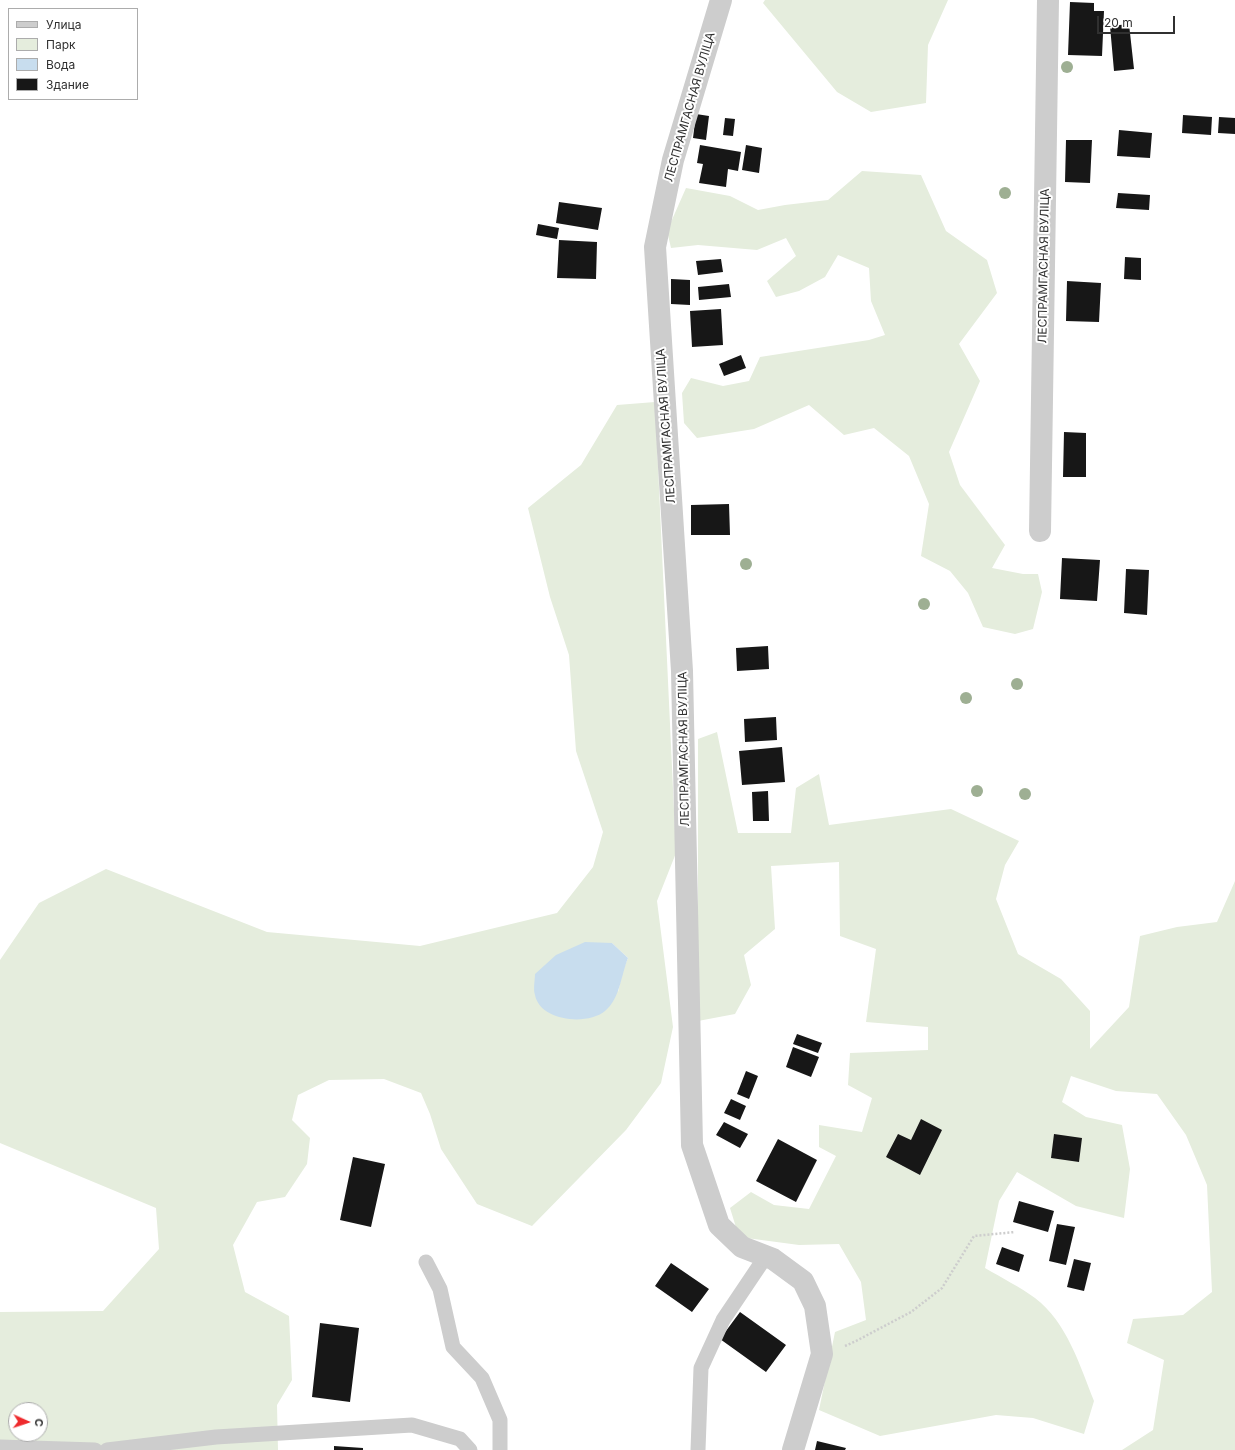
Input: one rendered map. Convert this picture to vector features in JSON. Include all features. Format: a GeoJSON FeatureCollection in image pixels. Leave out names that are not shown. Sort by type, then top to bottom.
{"type":"FeatureCollection","features":[{"type":"Feature","properties":{"kind":"street","name":"ЛЕСПРАМГАСНАЯ ВУЛІЦА"},"geometry":{"type":"LineString","coordinates":[[720,0],[673,160],[655,247],[682,672],[692,1145],[719,1225],[742,1247],[766,1256],[803,1281],[815,1306],[822,1354],[793,1450]]}},
{"type":"Feature","properties":{"kind":"street","name":"ЛЕСПРАМГАСНАЯ ВУЛІЦА"},"geometry":{"type":"LineString","coordinates":[[1040,531],[1048,0]]}},
{"type":"Feature","properties":{"kind":"lane"},"geometry":{"type":"LineString","coordinates":[[698,1450],[701,1368],[723,1320],[766,1256]]}},
{"type":"Feature","properties":{"kind":"lane"},"geometry":{"type":"LineString","coordinates":[[426,1262],[440,1289],[453,1347],[482,1378],[500,1420],[500,1450]]}},
{"type":"Feature","properties":{"kind":"lane"},"geometry":{"type":"LineString","coordinates":[[107,1450],[216,1437],[412,1425],[460,1439],[470,1450]]}},
{"type":"Feature","properties":{"kind":"lane"},"geometry":{"type":"LineString","coordinates":[[0,1447],[95,1450]]}},
{"type":"Feature","properties":{"kind":"path"},"geometry":{"type":"LineString","coordinates":[[822,1354],[856,1342],[911,1312],[942,1288],[974,1236],[1015,1232]]}},
{"type":"Feature","properties":{"kind":"green space"},"geometry":{"type":"Polygon","coordinates":[[[765,0],[948,0],[928,45],[926,103],[871,112],[837,92],[763,3],[765,0]]]}},
{"type":"Feature","properties":{"kind":"green space"},"geometry":{"type":"Polygon","coordinates":[[[862,171],[921,175],[946,231],[987,260],[997,293],[959,344],[980,381],[949,452],[960,485],[1005,545],[992,568],[1023,574],[1038,574],[1042,592],[1033,629],[1015,634],[983,627],[968,593],[950,571],[921,556],[929,504],[909,456],[874,428],[844,435],[809,405],[754,429],[697,438],[684,423],[682,393],[691,378],[723,386],[749,381],[760,357],[869,340],[885,335],[871,301],[869,268],[838,255],[825,277],[799,291],[776,297],[767,281],[796,256],[786,238],[757,250],[698,245],[671,248],[667,231],[686,188],[730,196],[758,210],[828,200],[862,171]]]}},
{"type":"Feature","properties":{"kind":"green space"},"geometry":{"type":"Polygon","coordinates":[[[655,402],[676,853],[657,901],[673,1027],[661,1083],[626,1130],[532,1226],[477,1204],[441,1149],[430,1114],[421,1093],[384,1079],[329,1080],[298,1095],[292,1120],[310,1138],[307,1164],[285,1197],[257,1202],[233,1245],[245,1292],[289,1316],[292,1380],[277,1405],[278,1450],[10,1450],[0,1441],[0,1312],[103,1311],[159,1249],[156,1208],[0,1143],[0,960],[39,903],[106,869],[267,932],[420,946],[557,913],[593,867],[603,832],[576,751],[569,655],[550,597],[528,508],[581,465],[617,405],[655,402]],[[612,943],[618,992],[623,970],[628,958],[612,943]]]}},
{"type":"Feature","properties":{"kind":"green space"},"geometry":{"type":"Polygon","coordinates":[[[717,732],[738,833],[791,833],[796,788],[819,774],[829,825],[951,809],[1019,841],[1005,865],[996,899],[1018,954],[1061,979],[1090,1011],[1090,1049],[1129,1007],[1140,936],[1177,927],[1217,922],[1235,881],[1235,1450],[1122,1450],[1153,1430],[1164,1360],[1127,1343],[1133,1319],[1183,1315],[1212,1292],[1207,1185],[1186,1135],[1157,1094],[1116,1091],[1071,1076],[1062,1102],[1086,1117],[1122,1125],[1130,1169],[1124,1218],[1076,1206],[1017,1172],[999,1201],[985,1268],[1035,1298],[1056,1319],[1064,1332],[1078,1359],[1094,1401],[1084,1434],[1033,1418],[996,1415],[880,1436],[819,1410],[835,1332],[866,1320],[861,1282],[839,1244],[799,1245],[739,1237],[730,1208],[751,1192],[774,1205],[809,1209],[836,1156],[819,1147],[819,1125],[862,1132],[872,1098],[848,1085],[850,1053],[928,1050],[928,1027],[866,1022],[876,949],[840,936],[839,862],[771,866],[775,929],[744,955],[751,985],[735,1014],[698,1021],[698,739],[717,732]]]}},
{"type":"Feature","properties":{"kind":"water"},"geometry":{"type":"Polygon","coordinates":[[[585,942],[612,943],[628,958],[620,986],[614,1000],[605,1011],[597,1016],[587,1018],[565,1018],[546,1011],[539,1004],[534,993],[535,974],[556,955],[585,942]]]}},
{"type":"Feature","properties":{"kind":"building"},"geometry":{"type":"Polygon","coordinates":[[[1070,2],[1094,3],[1094,11],[1104,11],[1102,56],[1068,55],[1070,2]]]}},
{"type":"Feature","properties":{"kind":"building"},"geometry":{"type":"Polygon","coordinates":[[[1129,24],[1134,69],[1114,71],[1110,26],[1129,24]]]}},
{"type":"Feature","properties":{"kind":"building"},"geometry":{"type":"Polygon","coordinates":[[[696,114],[709,116],[706,140],[693,138],[696,114]]]}},
{"type":"Feature","properties":{"kind":"building"},"geometry":{"type":"Polygon","coordinates":[[[1183,115],[1212,117],[1211,135],[1182,133],[1183,115]]]}},
{"type":"Feature","properties":{"kind":"building"},"geometry":{"type":"Polygon","coordinates":[[[1219,117],[1235,118],[1235,134],[1218,133],[1219,117]]]}},
{"type":"Feature","properties":{"kind":"building"},"geometry":{"type":"Polygon","coordinates":[[[725,118],[735,119],[733,136],[723,135],[725,118]]]}},
{"type":"Feature","properties":{"kind":"building"},"geometry":{"type":"Polygon","coordinates":[[[1119,130],[1152,133],[1150,158],[1117,156],[1119,130]]]}},
{"type":"Feature","properties":{"kind":"building"},"geometry":{"type":"Polygon","coordinates":[[[1066,140],[1092,140],[1090,183],[1065,182],[1066,140]]]}},
{"type":"Feature","properties":{"kind":"building"},"geometry":{"type":"Polygon","coordinates":[[[700,145],[741,152],[738,171],[728,169],[726,187],[699,183],[703,164],[697,163],[700,145]]]}},
{"type":"Feature","properties":{"kind":"building"},"geometry":{"type":"Polygon","coordinates":[[[746,145],[762,148],[759,173],[742,170],[746,145]]]}},
{"type":"Feature","properties":{"kind":"building"},"geometry":{"type":"Polygon","coordinates":[[[1118,193],[1150,195],[1149,210],[1116,208],[1118,193]]]}},
{"type":"Feature","properties":{"kind":"building"},"geometry":{"type":"Polygon","coordinates":[[[559,202],[602,208],[598,230],[556,223],[559,202]]]}},
{"type":"Feature","properties":{"kind":"building"},"geometry":{"type":"Polygon","coordinates":[[[538,224],[559,228],[557,239],[536,235],[538,224]]]}},
{"type":"Feature","properties":{"kind":"building"},"geometry":{"type":"Polygon","coordinates":[[[559,240],[597,242],[596,279],[557,278],[559,240]]]}},
{"type":"Feature","properties":{"kind":"building"},"geometry":{"type":"Polygon","coordinates":[[[1125,257],[1141,258],[1141,280],[1124,279],[1125,257]]]}},
{"type":"Feature","properties":{"kind":"building"},"geometry":{"type":"Polygon","coordinates":[[[721,259],[723,272],[698,275],[696,261],[721,259]]]}},
{"type":"Feature","properties":{"kind":"building"},"geometry":{"type":"Polygon","coordinates":[[[671,279],[690,280],[690,305],[671,304],[671,279]]]}},
{"type":"Feature","properties":{"kind":"building"},"geometry":{"type":"Polygon","coordinates":[[[1067,281],[1101,283],[1099,322],[1066,321],[1067,281]]]}},
{"type":"Feature","properties":{"kind":"building"},"geometry":{"type":"Polygon","coordinates":[[[729,284],[731,297],[699,300],[698,287],[729,284]]]}},
{"type":"Feature","properties":{"kind":"building"},"geometry":{"type":"Polygon","coordinates":[[[721,309],[723,345],[692,347],[690,311],[721,309]]]}},
{"type":"Feature","properties":{"kind":"building"},"geometry":{"type":"Polygon","coordinates":[[[741,355],[746,368],[724,376],[719,364],[741,355]]]}},
{"type":"Feature","properties":{"kind":"building"},"geometry":{"type":"Polygon","coordinates":[[[1064,432],[1086,433],[1086,477],[1063,477],[1064,432]]]}},
{"type":"Feature","properties":{"kind":"building"},"geometry":{"type":"Polygon","coordinates":[[[729,504],[730,535],[691,535],[691,505],[729,504]]]}},
{"type":"Feature","properties":{"kind":"building"},"geometry":{"type":"Polygon","coordinates":[[[1062,558],[1100,560],[1097,601],[1060,599],[1062,558]]]}},
{"type":"Feature","properties":{"kind":"building"},"geometry":{"type":"Polygon","coordinates":[[[1126,569],[1149,570],[1147,615],[1124,613],[1126,569]]]}},
{"type":"Feature","properties":{"kind":"building"},"geometry":{"type":"Polygon","coordinates":[[[768,646],[769,669],[737,671],[736,648],[768,646]]]}},
{"type":"Feature","properties":{"kind":"building"},"geometry":{"type":"Polygon","coordinates":[[[776,717],[777,740],[745,742],[744,719],[776,717]]]}},
{"type":"Feature","properties":{"kind":"building"},"geometry":{"type":"Polygon","coordinates":[[[782,747],[785,782],[742,785],[739,751],[782,747]]]}},
{"type":"Feature","properties":{"kind":"building"},"geometry":{"type":"Polygon","coordinates":[[[768,791],[769,821],[753,821],[752,792],[768,791]]]}},
{"type":"Feature","properties":{"kind":"building"},"geometry":{"type":"Polygon","coordinates":[[[797,1034],[822,1043],[818,1053],[793,1044],[797,1034]]]}},
{"type":"Feature","properties":{"kind":"building"},"geometry":{"type":"Polygon","coordinates":[[[793,1047],[819,1057],[811,1077],[786,1067],[793,1047]]]}},
{"type":"Feature","properties":{"kind":"building"},"geometry":{"type":"Polygon","coordinates":[[[746,1071],[758,1076],[749,1099],[737,1094],[746,1071]]]}},
{"type":"Feature","properties":{"kind":"building"},"geometry":{"type":"Polygon","coordinates":[[[731,1099],[746,1106],[740,1120],[724,1113],[731,1099]]]}},
{"type":"Feature","properties":{"kind":"building"},"geometry":{"type":"Polygon","coordinates":[[[921,1119],[942,1130],[920,1175],[886,1157],[898,1134],[911,1140],[921,1119]]]}},
{"type":"Feature","properties":{"kind":"building"},"geometry":{"type":"Polygon","coordinates":[[[724,1122],[748,1134],[740,1148],[716,1135],[724,1122]]]}},
{"type":"Feature","properties":{"kind":"building"},"geometry":{"type":"Polygon","coordinates":[[[1054,1134],[1082,1138],[1079,1162],[1051,1158],[1054,1134]]]}},
{"type":"Feature","properties":{"kind":"building"},"geometry":{"type":"Polygon","coordinates":[[[778,1139],[817,1160],[796,1202],[756,1181],[778,1139]]]}},
{"type":"Feature","properties":{"kind":"building"},"geometry":{"type":"Polygon","coordinates":[[[353,1157],[385,1164],[371,1227],[340,1220],[353,1157]]]}},
{"type":"Feature","properties":{"kind":"building"},"geometry":{"type":"Polygon","coordinates":[[[1019,1201],[1054,1211],[1048,1232],[1013,1222],[1019,1201]]]}},
{"type":"Feature","properties":{"kind":"building"},"geometry":{"type":"Polygon","coordinates":[[[1057,1224],[1075,1227],[1066,1265],[1049,1261],[1057,1224]]]}},
{"type":"Feature","properties":{"kind":"building"},"geometry":{"type":"Polygon","coordinates":[[[1002,1247],[1024,1255],[1019,1272],[996,1264],[1002,1247]]]}},
{"type":"Feature","properties":{"kind":"building"},"geometry":{"type":"Polygon","coordinates":[[[1074,1259],[1091,1263],[1084,1291],[1067,1287],[1074,1259]]]}},
{"type":"Feature","properties":{"kind":"building"},"geometry":{"type":"Polygon","coordinates":[[[671,1263],[709,1289],[692,1312],[655,1286],[671,1263]]]}},
{"type":"Feature","properties":{"kind":"building"},"geometry":{"type":"Polygon","coordinates":[[[740,1312],[786,1345],[766,1372],[720,1339],[740,1312]]]}},
{"type":"Feature","properties":{"kind":"building"},"geometry":{"type":"Polygon","coordinates":[[[320,1323],[359,1328],[350,1402],[312,1397],[320,1323]]]}},
{"type":"Feature","properties":{"kind":"building"},"geometry":{"type":"Polygon","coordinates":[[[817,1441],[846,1448],[845,1450],[815,1450],[817,1441]]]}},
{"type":"Feature","properties":{"kind":"building"},"geometry":{"type":"Polygon","coordinates":[[[334,1446],[363,1448],[363,1450],[334,1450],[334,1446]]]}}]}
